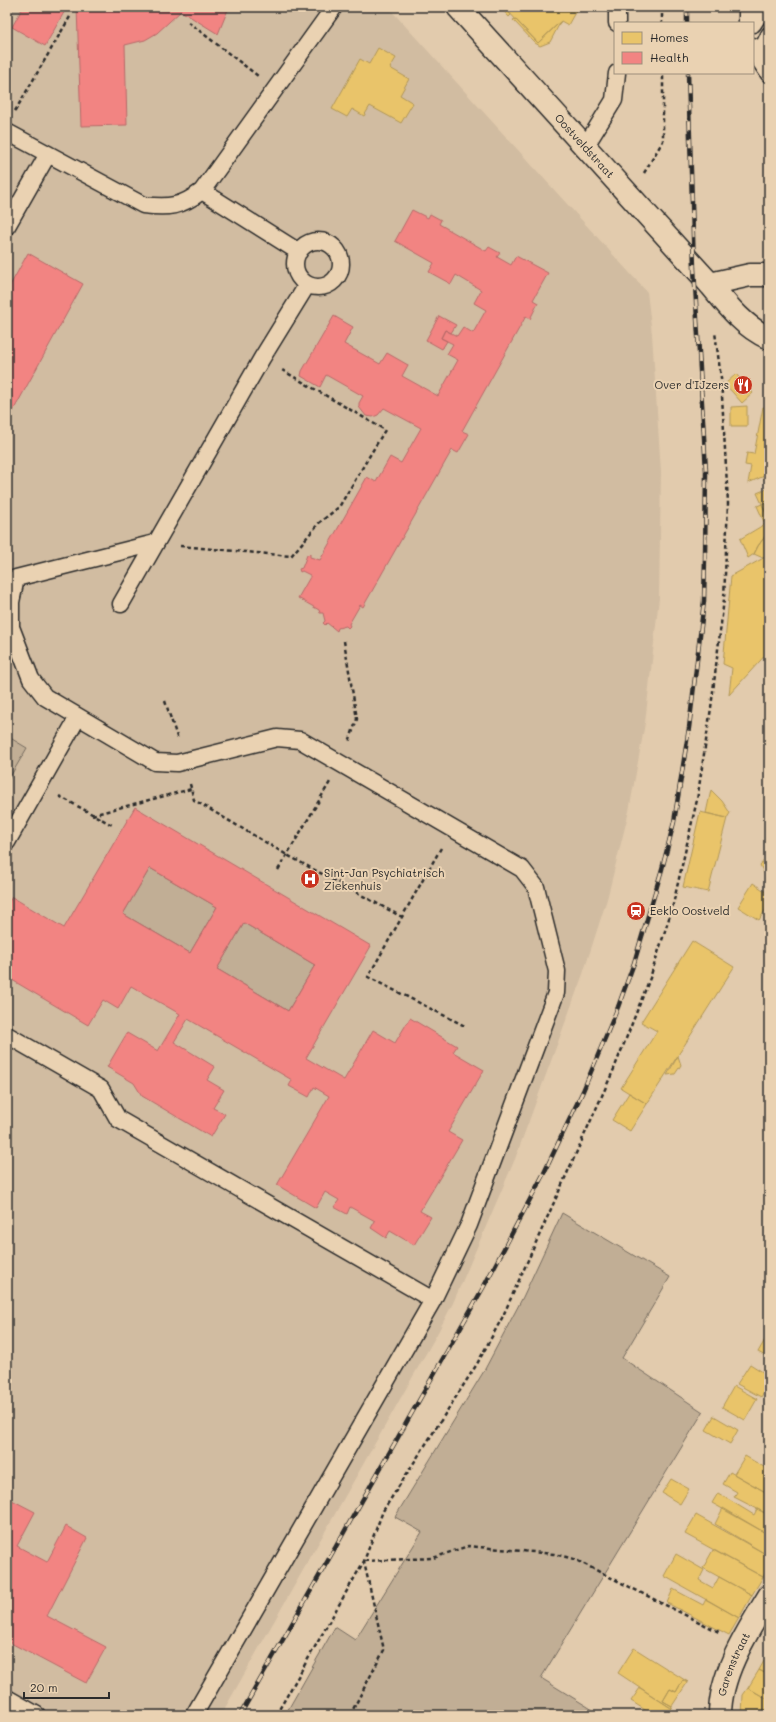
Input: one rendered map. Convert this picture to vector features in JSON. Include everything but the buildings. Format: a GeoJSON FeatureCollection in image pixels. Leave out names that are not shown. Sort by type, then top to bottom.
{"type":"FeatureCollection","features":[{"type":"Feature","properties":{"kind":"street","name":"Oostveldstraat"},"geometry":{"type":"LineString","coordinates":[[458,7],[710,284],[734,314],[760,334],[769,338]]}},
{"type":"Feature","properties":{"kind":"street"},"geometry":{"type":"LineString","coordinates":[[710,284],[750,275],[769,275]]}},
{"type":"Feature","properties":{"kind":"street","name":"Garenstraat"},"geometry":{"type":"LineString","coordinates":[[720,1715],[720,1698],[741,1643],[769,1596]]}},
{"type":"Feature","properties":{"kind":"lane"},"geometry":{"type":"LineString","coordinates":[[9,125],[48,154],[143,205],[166,208],[188,202],[202,191],[334,7]]}},
{"type":"Feature","properties":{"kind":"lane"},"geometry":{"type":"LineString","coordinates":[[617,7],[617,22]]}},
{"type":"Feature","properties":{"kind":"lane"},"geometry":{"type":"LineString","coordinates":[[747,7],[747,22]]}},
{"type":"Feature","properties":{"kind":"lane"},"geometry":{"type":"LineString","coordinates":[[754,22],[764,7]]}},
{"type":"Feature","properties":{"kind":"lane"},"geometry":{"type":"LineString","coordinates":[[769,35],[756,52],[769,74]]}},
{"type":"Feature","properties":{"kind":"lane"},"geometry":{"type":"LineString","coordinates":[[585,147],[614,100],[617,74]]}},
{"type":"Feature","properties":{"kind":"lane"},"geometry":{"type":"LineString","coordinates":[[7,226],[48,154]]}},
{"type":"Feature","properties":{"kind":"lane"},"geometry":{"type":"LineString","coordinates":[[202,191],[298,252]]}},
{"type":"Feature","properties":{"kind":"lane"},"geometry":{"type":"LineString","coordinates":[[317,241],[333,245],[341,259],[340,275],[335,281],[321,288],[306,285],[297,274],[295,266],[298,252],[310,243],[317,241]]}},
{"type":"Feature","properties":{"kind":"lane"},"geometry":{"type":"LineString","coordinates":[[120,604],[262,358],[306,285]]}},
{"type":"Feature","properties":{"kind":"lane"},"geometry":{"type":"LineString","coordinates":[[155,543],[11,576],[11,627],[31,678],[45,697],[155,762],[177,763],[277,738],[300,740],[522,869],[536,887],[557,971],[556,993],[469,1225],[433,1300],[194,1715]]}},
{"type":"Feature","properties":{"kind":"lane"},"geometry":{"type":"LineString","coordinates":[[7,842],[78,717]]}},
{"type":"Feature","properties":{"kind":"lane"},"geometry":{"type":"LineString","coordinates":[[7,1035],[101,1089],[118,1119],[433,1300]]}},
{"type":"Feature","properties":{"kind":"lane"},"geometry":{"type":"LineString","coordinates":[[7,1698],[37,1715]]}},
{"type":"Feature","properties":{"kind":"path"},"geometry":{"type":"LineString","coordinates":[[662,7],[662,22]]}},
{"type":"Feature","properties":{"kind":"path"},"geometry":{"type":"LineString","coordinates":[[9,125],[71,15]]}},
{"type":"Feature","properties":{"kind":"path"},"geometry":{"type":"LineString","coordinates":[[188,22],[274,89]]}},
{"type":"Feature","properties":{"kind":"path"},"geometry":{"type":"LineString","coordinates":[[629,195],[663,141],[663,74]]}},
{"type":"Feature","properties":{"kind":"path"},"geometry":{"type":"LineString","coordinates":[[276,1715],[364,1561],[383,1511],[477,1364],[502,1318],[614,1069],[650,978],[672,909],[697,800],[711,708],[724,599],[728,503],[721,378],[715,331]]}},
{"type":"Feature","properties":{"kind":"path"},"geometry":{"type":"LineString","coordinates":[[155,543],[291,556],[319,523],[339,507],[385,430],[262,358]]}},
{"type":"Feature","properties":{"kind":"path"},"geometry":{"type":"LineString","coordinates":[[278,870],[341,764],[357,719],[344,641]]}},
{"type":"Feature","properties":{"kind":"path"},"geometry":{"type":"LineString","coordinates":[[165,701],[186,761],[194,800],[287,855],[402,918]]}},
{"type":"Feature","properties":{"kind":"path"},"geometry":{"type":"LineString","coordinates":[[39,786],[114,826]]}},
{"type":"Feature","properties":{"kind":"path"},"geometry":{"type":"LineString","coordinates":[[92,815],[191,789]]}},
{"type":"Feature","properties":{"kind":"path"},"geometry":{"type":"LineString","coordinates":[[452,828],[368,977],[465,1026]]}},
{"type":"Feature","properties":{"kind":"path"},"geometry":{"type":"LineString","coordinates":[[364,1561],[433,1558],[468,1546],[554,1554],[574,1560],[741,1643]]}},
{"type":"Feature","properties":{"kind":"path"},"geometry":{"type":"LineString","coordinates":[[350,1715],[384,1650],[364,1561]]}},
{"type":"Feature","properties":{"kind":"shaded area","name":"Sint-Jan Psychiatrisch Ziekenhuis"},"geometry":{"type":"Polygon","coordinates":[[[7,7],[388,7],[647,292],[652,334],[661,472],[659,598],[645,723],[629,811],[607,899],[583,974],[515,1159],[453,1303],[437,1334],[221,1715],[7,1715],[7,7]]]}},
{"type":"Feature","properties":{"kind":"shaded area"},"geometry":{"type":"Polygon","coordinates":[[[7,736],[27,748],[7,782],[7,736]]]}},
{"type":"Feature","properties":{"kind":"shaded area"},"geometry":{"type":"Polygon","coordinates":[[[150,868],[217,907],[190,953],[123,914],[150,868]]]}},
{"type":"Feature","properties":{"kind":"shaded area"},"geometry":{"type":"Polygon","coordinates":[[[244,923],[315,965],[288,1011],[217,969],[244,923]]]}},
{"type":"Feature","properties":{"kind":"shaded area"},"geometry":{"type":"Polygon","coordinates":[[[562,1213],[670,1277],[622,1358],[703,1412],[541,1678],[601,1715],[285,1715],[335,1627],[355,1640],[422,1532],[395,1517],[484,1371],[523,1297],[562,1213]]]}},
{"type":"Feature","properties":{"kind":"railway"},"geometry":{"type":"LineString","coordinates":[[687,7],[687,22]]}},
{"type":"Feature","properties":{"kind":"railway"},"geometry":{"type":"LineString","coordinates":[[240,1715],[483,1288],[544,1173],[583,1091],[618,1007],[634,963],[662,869],[674,822],[689,728],[704,601],[706,471],[694,268],[688,74]]}},
{"type":"Feature","properties":{"kind":"place","name":"Over d'IJzers"},"geometry":{"type":"Point","coordinates":[743,385]}},
{"type":"Feature","properties":{"kind":"place","name":"Sint-Jan Psychiatrisch Ziekenhuis"},"geometry":{"type":"Point","coordinates":[310,879]}},
{"type":"Feature","properties":{"kind":"place","name":"Eeklo Oostveld"},"geometry":{"type":"Point","coordinates":[636,911]}}]}
